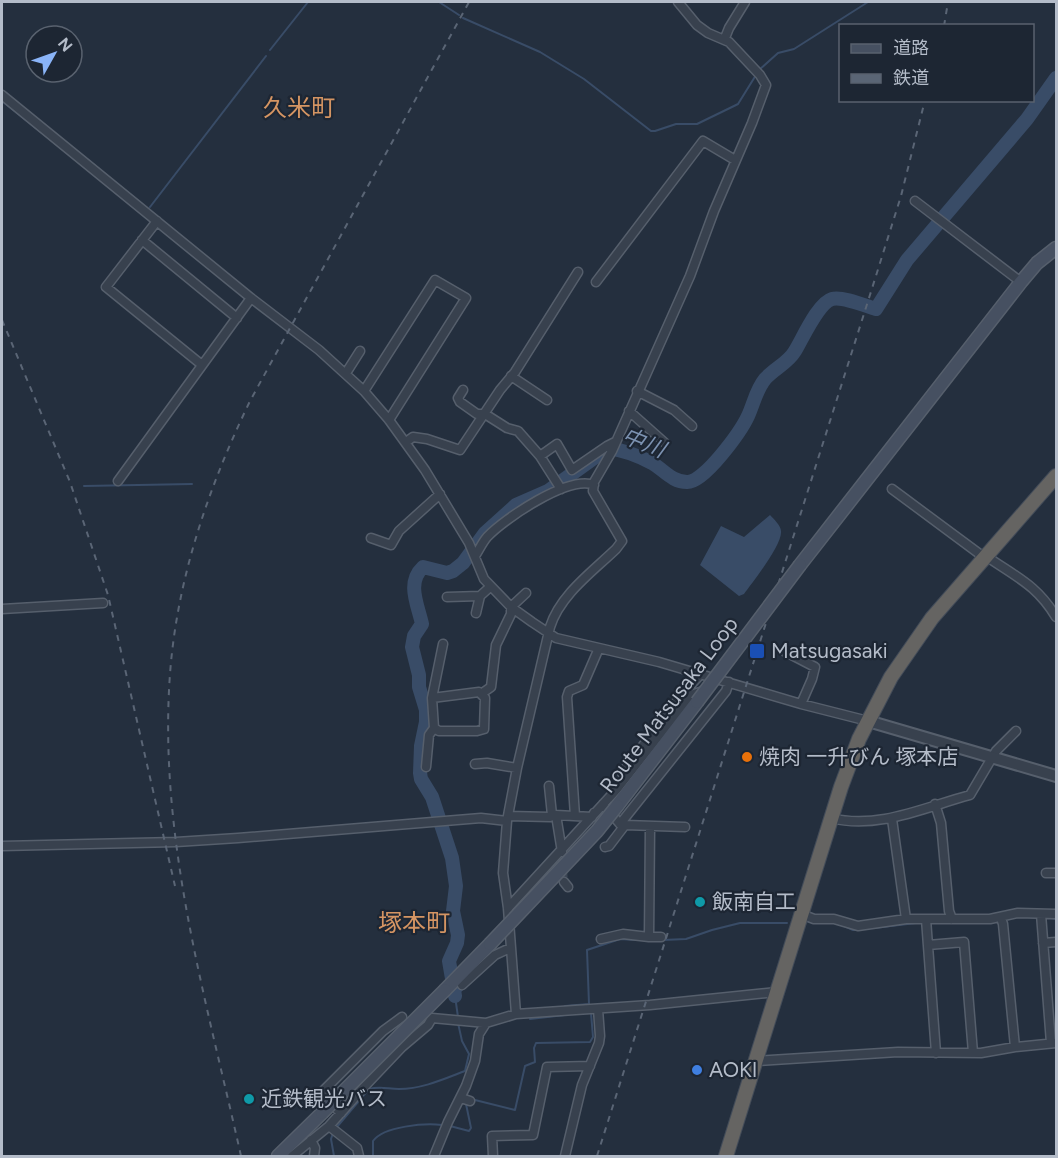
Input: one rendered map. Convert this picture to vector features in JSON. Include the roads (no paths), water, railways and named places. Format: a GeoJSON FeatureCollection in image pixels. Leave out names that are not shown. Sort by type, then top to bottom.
{"type":"FeatureCollection","features":[{"type":"Feature","properties":{"kind":"highway"},"geometry":{"type":"LineString","coordinates":[[726,1156],[849,763],[868,721],[891,677],[932,618],[1056,476]]}},
{"type":"Feature","properties":{"kind":"main road","name":"Route Matsusaka Loop"},"geometry":{"type":"LineString","coordinates":[[278,1156],[498,936],[597,831],[1020,282],[1054,247]]}},
{"type":"Feature","properties":{"kind":"street"},"geometry":{"type":"LineString","coordinates":[[516,1014],[503,873],[507,818],[549,633],[554,615],[565,598],[622,541],[593,491],[594,485],[690,276],[766,85],[725,38],[708,33],[697,25],[678,2]]}},
{"type":"Feature","properties":{"kind":"street"},"geometry":{"type":"LineString","coordinates":[[725,38],[745,2]]}},
{"type":"Feature","properties":{"kind":"street"},"geometry":{"type":"LineString","coordinates":[[2,95],[346,373],[406,442],[469,543],[481,574],[490,587],[511,607],[556,638],[701,674],[1056,776]]}},
{"type":"Feature","properties":{"kind":"street"},"geometry":{"type":"LineString","coordinates":[[596,282],[703,141],[735,160]]}},
{"type":"Feature","properties":{"kind":"street"},"geometry":{"type":"LineString","coordinates":[[915,201],[1020,282]]}},
{"type":"Feature","properties":{"kind":"street"},"geometry":{"type":"LineString","coordinates":[[157,221],[106,287],[202,365]]}},
{"type":"Feature","properties":{"kind":"street"},"geometry":{"type":"LineString","coordinates":[[142,240],[237,318]]}},
{"type":"Feature","properties":{"kind":"street"},"geometry":{"type":"LineString","coordinates":[[406,442],[413,437],[428,438],[460,450],[578,272]]}},
{"type":"Feature","properties":{"kind":"street"},"geometry":{"type":"LineString","coordinates":[[364,391],[435,280],[466,298],[389,420]]}},
{"type":"Feature","properties":{"kind":"street"},"geometry":{"type":"LineString","coordinates":[[118,481],[251,298]]}},
{"type":"Feature","properties":{"kind":"street"},"geometry":{"type":"LineString","coordinates":[[346,373],[360,351]]}},
{"type":"Feature","properties":{"kind":"street"},"geometry":{"type":"LineString","coordinates":[[511,376],[547,400]]}},
{"type":"Feature","properties":{"kind":"street"},"geometry":{"type":"LineString","coordinates":[[463,390],[458,398],[460,402],[477,414],[484,414],[507,428],[518,431],[540,456],[561,489]]}},
{"type":"Feature","properties":{"kind":"street"},"geometry":{"type":"LineString","coordinates":[[637,392],[674,410],[692,426]]}},
{"type":"Feature","properties":{"kind":"street"},"geometry":{"type":"LineString","coordinates":[[629,411],[665,444]]}},
{"type":"Feature","properties":{"kind":"street"},"geometry":{"type":"LineString","coordinates":[[540,456],[557,444],[572,470],[607,446],[613,446]]}},
{"type":"Feature","properties":{"kind":"street"},"geometry":{"type":"LineString","coordinates":[[474,555],[489,535],[519,510],[561,489],[588,483],[594,485]]}},
{"type":"Feature","properties":{"kind":"street"},"geometry":{"type":"LineString","coordinates":[[892,489],[986,557],[1024,580],[1046,598],[1056,617]]}},
{"type":"Feature","properties":{"kind":"street"},"geometry":{"type":"LineString","coordinates":[[371,538],[391,545],[399,531],[440,494]]}},
{"type":"Feature","properties":{"kind":"street"},"geometry":{"type":"LineString","coordinates":[[476,613],[480,596],[490,587]]}},
{"type":"Feature","properties":{"kind":"street"},"geometry":{"type":"LineString","coordinates":[[481,694],[491,687],[496,645],[511,614],[511,607],[526,593]]}},
{"type":"Feature","properties":{"kind":"street"},"geometry":{"type":"LineString","coordinates":[[447,597],[480,596]]}},
{"type":"Feature","properties":{"kind":"street"},"geometry":{"type":"LineString","coordinates":[[2,609],[103,603]]}},
{"type":"Feature","properties":{"kind":"street"},"geometry":{"type":"LineString","coordinates":[[426,767],[429,735],[434,728],[432,698],[443,644]]}},
{"type":"Feature","properties":{"kind":"street"},"geometry":{"type":"LineString","coordinates":[[575,816],[567,697],[569,691],[583,685],[599,648]]}},
{"type":"Feature","properties":{"kind":"street"},"geometry":{"type":"LineString","coordinates":[[784,651],[814,667],[812,679],[801,704]]}},
{"type":"Feature","properties":{"kind":"street"},"geometry":{"type":"LineString","coordinates":[[592,817],[684,692],[701,674]]}},
{"type":"Feature","properties":{"kind":"street"},"geometry":{"type":"LineString","coordinates":[[605,847],[609,846],[726,691],[729,682]]}},
{"type":"Feature","properties":{"kind":"street"},"geometry":{"type":"LineString","coordinates":[[508,908],[562,854],[691,695],[706,690]]}},
{"type":"Feature","properties":{"kind":"street"},"geometry":{"type":"LineString","coordinates":[[432,698],[479,692],[485,698],[484,729],[439,731],[434,728]]}},
{"type":"Feature","properties":{"kind":"street"},"geometry":{"type":"LineString","coordinates":[[831,819],[844,822],[892,819],[970,795],[992,759],[1016,731]]}},
{"type":"Feature","properties":{"kind":"street"},"geometry":{"type":"LineString","coordinates":[[475,764],[487,763],[517,768]]}},
{"type":"Feature","properties":{"kind":"street"},"geometry":{"type":"LineString","coordinates":[[549,786],[562,854]]}},
{"type":"Feature","properties":{"kind":"street"},"geometry":{"type":"LineString","coordinates":[[603,804],[623,825],[685,826]]}},
{"type":"Feature","properties":{"kind":"street"},"geometry":{"type":"LineString","coordinates":[[935,804],[941,823],[949,911],[952,919]]}},
{"type":"Feature","properties":{"kind":"street"},"geometry":{"type":"LineString","coordinates":[[2,846],[186,841],[481,818],[550,817],[554,815],[592,817]]}},
{"type":"Feature","properties":{"kind":"street"},"geometry":{"type":"LineString","coordinates":[[892,819],[906,919]]}},
{"type":"Feature","properties":{"kind":"street"},"geometry":{"type":"LineString","coordinates":[[649,937],[650,827]]}},
{"type":"Feature","properties":{"kind":"street"},"geometry":{"type":"LineString","coordinates":[[1046,873],[1056,873]]}},
{"type":"Feature","properties":{"kind":"street"},"geometry":{"type":"LineString","coordinates":[[801,914],[814,919],[834,919],[858,926],[906,919],[926,923],[952,919],[1001,918],[1018,913],[1056,914]]}},
{"type":"Feature","properties":{"kind":"street"},"geometry":{"type":"LineString","coordinates":[[756,1060],[898,1052],[973,1053],[1054,1043],[1041,914]]}},
{"type":"Feature","properties":{"kind":"street"},"geometry":{"type":"LineString","coordinates":[[1001,918],[1015,1047]]}},
{"type":"Feature","properties":{"kind":"street"},"geometry":{"type":"LineString","coordinates":[[926,923],[936,1053]]}},
{"type":"Feature","properties":{"kind":"street"},"geometry":{"type":"LineString","coordinates":[[601,939],[623,934],[661,937]]}},
{"type":"Feature","properties":{"kind":"street"},"geometry":{"type":"LineString","coordinates":[[928,945],[964,942],[973,1053]]}},
{"type":"Feature","properties":{"kind":"street"},"geometry":{"type":"LineString","coordinates":[[1043,943],[1056,942]]}},
{"type":"Feature","properties":{"kind":"street"},"geometry":{"type":"LineString","coordinates":[[462,986],[495,955],[510,948]]}},
{"type":"Feature","properties":{"kind":"street"},"geometry":{"type":"LineString","coordinates":[[292,1156],[311,1140],[333,1129],[341,1113],[402,1047],[429,1025],[432,1018],[486,1023],[516,1014],[593,1010],[777,992]]}},
{"type":"Feature","properties":{"kind":"street"},"geometry":{"type":"LineString","coordinates":[[564,1156],[582,1085],[600,1036],[593,1010]]}},
{"type":"Feature","properties":{"kind":"street"},"geometry":{"type":"LineString","coordinates":[[341,1113],[320,1094],[383,1031],[402,1017]]}},
{"type":"Feature","properties":{"kind":"street"},"geometry":{"type":"LineString","coordinates":[[434,1156],[448,1122],[466,1100],[481,1028],[486,1023]]}},
{"type":"Feature","properties":{"kind":"street"},"geometry":{"type":"LineString","coordinates":[[493,1156],[492,1136],[533,1135],[547,1067],[590,1066]]}},
{"type":"Feature","properties":{"kind":"street"},"geometry":{"type":"LineString","coordinates":[[333,1129],[357,1148],[359,1156]]}},
{"type":"Feature","properties":{"kind":"street"},"geometry":{"type":"LineString","coordinates":[[311,1140],[315,1148],[314,1156]]}},
{"type":"Feature","properties":{"kind":"water"},"geometry":{"type":"Polygon","coordinates":[[[770,515],[781,531],[777,545],[760,573],[744,594],[739,596],[700,565],[721,526],[744,537],[770,515]]]}},
{"type":"Feature","properties":{"kind":"waterway"},"geometry":{"type":"LineString","coordinates":[[270,50],[308,2]]}},
{"type":"Feature","properties":{"kind":"waterway"},"geometry":{"type":"LineString","coordinates":[[439,2],[459,15]]}},
{"type":"Feature","properties":{"kind":"waterway"},"geometry":{"type":"LineString","coordinates":[[759,70],[778,53],[794,49],[868,2]]}},
{"type":"Feature","properties":{"kind":"waterway"},"geometry":{"type":"LineString","coordinates":[[463,18],[540,52],[584,79],[651,131],[676,124],[697,124],[738,104],[756,75]]}},
{"type":"Feature","properties":{"kind":"waterway"},"geometry":{"type":"LineString","coordinates":[[150,207],[266,56]]}},
{"type":"Feature","properties":{"kind":"waterway","name":"中川"},"geometry":{"type":"LineString","coordinates":[[455,996],[449,961],[458,935],[453,911],[456,886],[452,858],[432,797],[420,773],[426,710],[419,687],[419,675],[412,647],[414,636],[422,624],[414,587],[418,573],[423,567],[447,573],[453,571],[463,563],[485,533],[516,505],[548,491],[608,448],[642,458],[672,478],[682,481],[694,480],[703,474],[738,433],[762,383],[792,355],[821,307],[836,298],[876,309],[907,260],[1027,119],[1056,78]]}},
{"type":"Feature","properties":{"kind":"waterway"},"geometry":{"type":"LineString","coordinates":[[2,101],[42,133]]}},
{"type":"Feature","properties":{"kind":"waterway"},"geometry":{"type":"LineString","coordinates":[[47,137],[63,150]]}},
{"type":"Feature","properties":{"kind":"waterway"},"geometry":{"type":"LineString","coordinates":[[77,151],[142,204]]}},
{"type":"Feature","properties":{"kind":"waterway"},"geometry":{"type":"LineString","coordinates":[[84,486],[192,484]]}},
{"type":"Feature","properties":{"kind":"waterway"},"geometry":{"type":"LineString","coordinates":[[1050,918],[1056,919]]}},
{"type":"Feature","properties":{"kind":"waterway"},"geometry":{"type":"LineString","coordinates":[[663,940],[686,939],[740,923],[787,923]]}},
{"type":"Feature","properties":{"kind":"waterway"},"geometry":{"type":"LineString","coordinates":[[874,928],[916,923],[958,923]]}},
{"type":"Feature","properties":{"kind":"waterway"},"geometry":{"type":"LineString","coordinates":[[842,925],[859,930]]}},
{"type":"Feature","properties":{"kind":"waterway"},"geometry":{"type":"LineString","coordinates":[[565,1006],[589,1004],[587,950],[620,939],[636,940]]}},
{"type":"Feature","properties":{"kind":"waterway"},"geometry":{"type":"LineString","coordinates":[[458,1017],[455,996],[464,988]]}},
{"type":"Feature","properties":{"kind":"waterway"},"geometry":{"type":"LineString","coordinates":[[471,1099],[515,1110],[525,1066],[535,1062],[536,1043],[590,1042],[593,1037],[591,1013]]}},
{"type":"Feature","properties":{"kind":"waterway"},"geometry":{"type":"LineString","coordinates":[[530,1019],[565,1015]]}},
{"type":"Feature","properties":{"kind":"waterway"},"geometry":{"type":"LineString","coordinates":[[336,1128],[369,1089],[416,1087],[465,1071],[469,1054],[462,1041],[458,1023]]}},
{"type":"Feature","properties":{"kind":"waterway"},"geometry":{"type":"LineString","coordinates":[[450,1126],[469,1131],[471,1128],[467,1102]]}},
{"type":"Feature","properties":{"kind":"waterway"},"geometry":{"type":"LineString","coordinates":[[373,1156],[373,1141],[386,1132],[416,1125],[442,1125]]}},
{"type":"Feature","properties":{"kind":"waterway"},"geometry":{"type":"LineString","coordinates":[[333,1133],[331,1139],[334,1156]]}},
{"type":"Feature","properties":{"kind":"tunnel"},"geometry":{"type":"LineString","coordinates":[[562,858],[564,882]]}},
{"type":"Feature","properties":{"kind":"railway"},"geometry":{"type":"LineString","coordinates":[[241,1156],[188,917],[171,796],[168,735],[170,674],[180,603],[197,533],[221,466],[250,401],[469,2]]}},
{"type":"Feature","properties":{"kind":"railway"},"geometry":{"type":"LineString","coordinates":[[944,24],[948,2]]}},
{"type":"Feature","properties":{"kind":"railway"},"geometry":{"type":"LineString","coordinates":[[597,1156],[901,196],[924,102]]}},
{"type":"Feature","properties":{"kind":"railway"},"geometry":{"type":"LineString","coordinates":[[2,320],[70,482],[108,595],[175,886]]}},
{"type":"Feature","properties":{"kind":"place","name":"Matsugasaki"},"geometry":{"type":"Point","coordinates":[757,651]}},
{"type":"Feature","properties":{"kind":"place","name":"焼肉 一升びん 塚本店"},"geometry":{"type":"Point","coordinates":[747,757]}},
{"type":"Feature","properties":{"kind":"place","name":"飯南自工"},"geometry":{"type":"Point","coordinates":[700,902]}},
{"type":"Feature","properties":{"kind":"place","name":"AOKI"},"geometry":{"type":"Point","coordinates":[697,1070]}},
{"type":"Feature","properties":{"kind":"place","name":"近鉄観光バス"},"geometry":{"type":"Point","coordinates":[249,1099]}},
{"type":"Feature","properties":{"kind":"district","name":"久米町"},"geometry":{"type":"Point","coordinates":[299,108]}},
{"type":"Feature","properties":{"kind":"district","name":"塚本町"},"geometry":{"type":"Point","coordinates":[414,923]}}]}
